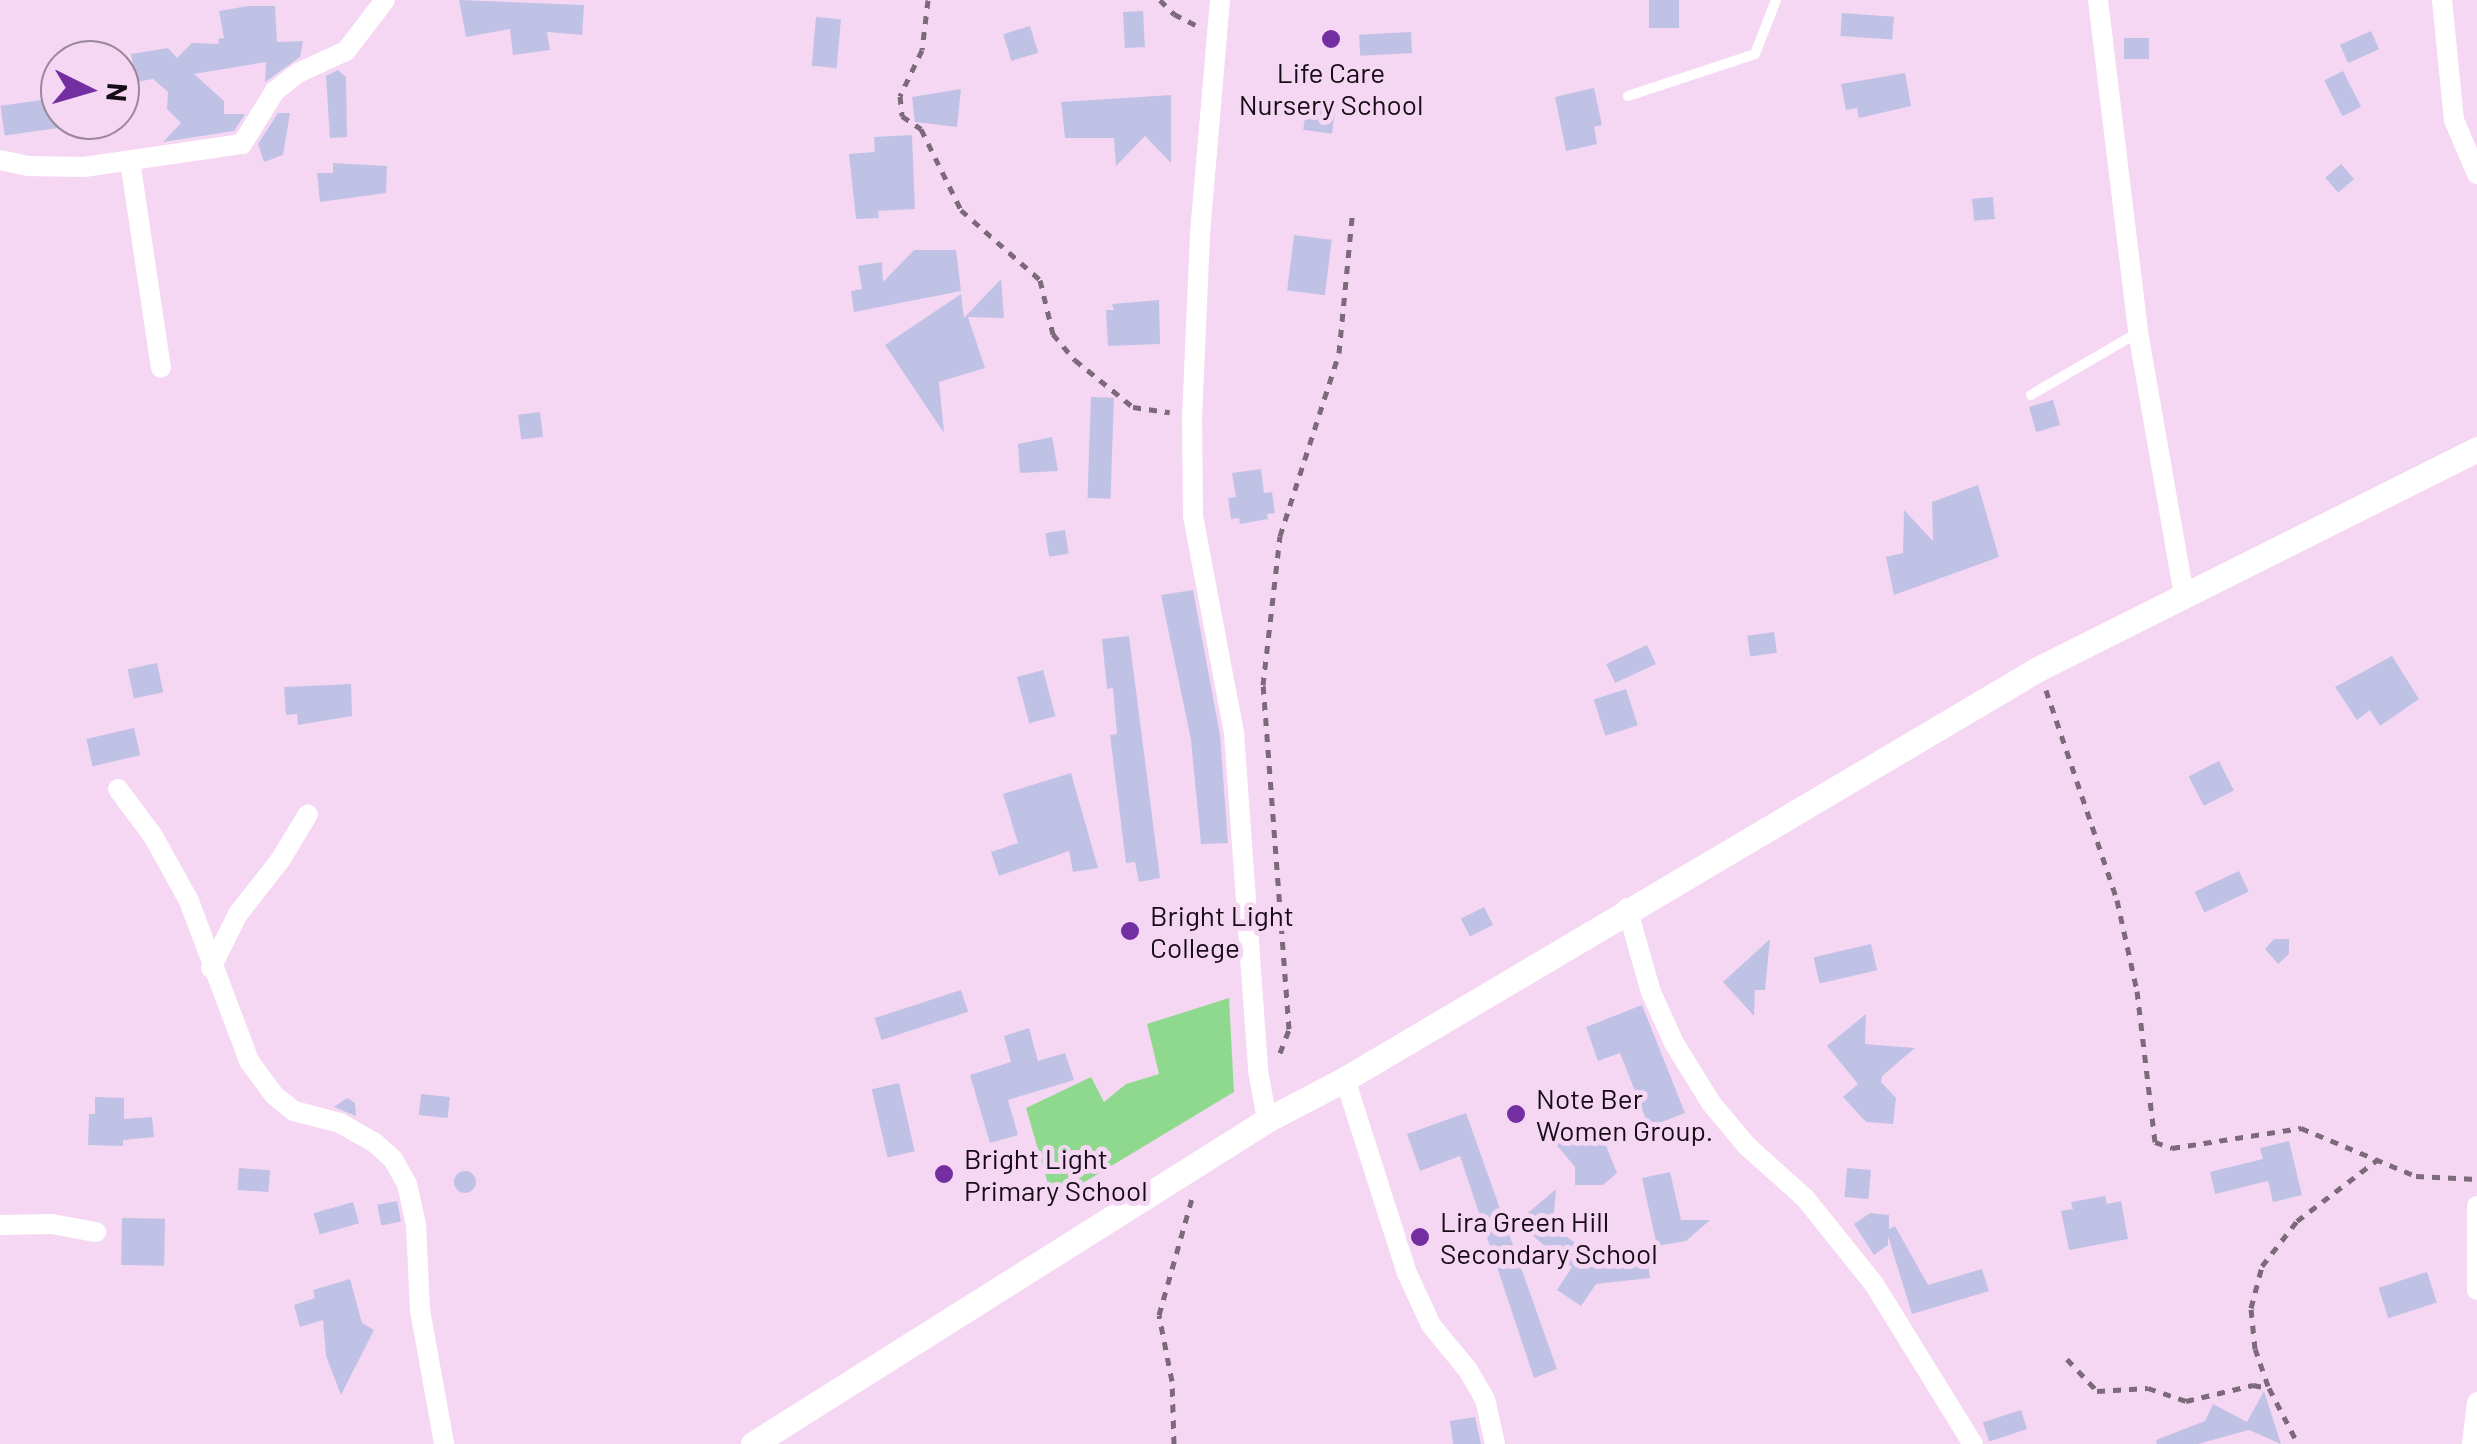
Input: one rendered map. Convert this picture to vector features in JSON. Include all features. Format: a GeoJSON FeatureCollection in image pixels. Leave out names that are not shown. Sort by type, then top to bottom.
{"type":"FeatureCollection","features":[{"type":"Feature","properties":{"kind":"street"},"geometry":{"type":"LineString","coordinates":[[0,160],[58,168],[130,162],[242,144],[276,91],[298,72],[346,51],[385,0]]}},
{"type":"Feature","properties":{"kind":"street"},"geometry":{"type":"LineString","coordinates":[[1220,0],[1200,235],[1192,416],[1193,516],[1234,733],[1258,1071],[1267,1120]]}},
{"type":"Feature","properties":{"kind":"street"},"geometry":{"type":"LineString","coordinates":[[2098,0],[2138,332],[2184,595]]}},
{"type":"Feature","properties":{"kind":"street"},"geometry":{"type":"LineString","coordinates":[[2442,0],[2454,120],[2477,174]]}},
{"type":"Feature","properties":{"kind":"street"},"geometry":{"type":"LineString","coordinates":[[130,162],[160,368]]}},
{"type":"Feature","properties":{"kind":"street"},"geometry":{"type":"LineString","coordinates":[[753,1444],[1267,1120],[1345,1080],[1627,908],[2038,669],[2477,449]]}},
{"type":"Feature","properties":{"kind":"street"},"geometry":{"type":"LineString","coordinates":[[118,789],[152,836],[189,901],[249,1062],[274,1095],[294,1112],[340,1124],[375,1143],[393,1159],[407,1184],[416,1225],[420,1310],[444,1444]]}},
{"type":"Feature","properties":{"kind":"street"},"geometry":{"type":"LineString","coordinates":[[212,968],[238,914],[281,859],[308,814]]}},
{"type":"Feature","properties":{"kind":"street"},"geometry":{"type":"LineString","coordinates":[[1627,908],[1651,992],[1674,1043],[1712,1103],[1747,1146],[1805,1198],[1874,1284],[1973,1444]]}},
{"type":"Feature","properties":{"kind":"street"},"geometry":{"type":"LineString","coordinates":[[1345,1080],[1406,1273],[1432,1325],[1468,1370],[1485,1399],[1495,1444]]}},
{"type":"Feature","properties":{"kind":"street"},"geometry":{"type":"LineString","coordinates":[[2477,1206],[2477,1290]]}},
{"type":"Feature","properties":{"kind":"street"},"geometry":{"type":"LineString","coordinates":[[0,1226],[52,1224],[96,1232]]}},
{"type":"Feature","properties":{"kind":"street"},"geometry":{"type":"LineString","coordinates":[[2472,1444],[2477,1402]]}},
{"type":"Feature","properties":{"kind":"lane"},"geometry":{"type":"LineString","coordinates":[[1628,96],[1755,54],[1776,0]]}},
{"type":"Feature","properties":{"kind":"lane"},"geometry":{"type":"LineString","coordinates":[[2031,396],[2138,332]]}},
{"type":"Feature","properties":{"kind":"path"},"geometry":{"type":"LineString","coordinates":[[928,0],[922,50],[900,96],[902,116],[921,129],[961,210],[1040,280],[1053,334],[1075,360],[1134,407],[1192,416]]}},
{"type":"Feature","properties":{"kind":"path"},"geometry":{"type":"LineString","coordinates":[[1160,0],[1194,25],[1218,32]]}},
{"type":"Feature","properties":{"kind":"path"},"geometry":{"type":"LineString","coordinates":[[1258,1071],[1279,1055],[1289,1028],[1263,686],[1280,536],[1339,353],[1352,217]]}},
{"type":"Feature","properties":{"kind":"path"},"geometry":{"type":"LineString","coordinates":[[2038,669],[2117,900],[2136,991],[2154,1142],[2172,1148],[2302,1128],[2416,1176],[2477,1179]]}},
{"type":"Feature","properties":{"kind":"path"},"geometry":{"type":"LineString","coordinates":[[2298,1444],[2269,1388],[2255,1349],[2251,1308],[2262,1266],[2297,1221],[2376,1160]]}},
{"type":"Feature","properties":{"kind":"path"},"geometry":{"type":"LineString","coordinates":[[1174,1444],[1172,1381],[1159,1314],[1192,1204],[1190,1170]]}},
{"type":"Feature","properties":{"kind":"path"},"geometry":{"type":"LineString","coordinates":[[2068,1359],[2097,1391],[2148,1388],[2186,1401],[2253,1385],[2269,1388]]}},
{"type":"Feature","properties":{"kind":"green space"},"geometry":{"type":"Polygon","coordinates":[[[1229,998],[1234,1092],[1053,1201],[1026,1108],[1091,1077],[1104,1102],[1126,1084],[1159,1074],[1147,1024],[1229,998]]]}},
{"type":"Feature","properties":{"kind":"building"},"geometry":{"type":"Polygon","coordinates":[[[459,0],[584,5],[582,35],[547,32],[550,50],[513,55],[510,29],[466,37],[459,0]]]}},
{"type":"Feature","properties":{"kind":"building"},"geometry":{"type":"Polygon","coordinates":[[[1649,0],[1679,0],[1679,28],[1649,28],[1649,0]]]}},
{"type":"Feature","properties":{"kind":"building"},"geometry":{"type":"Polygon","coordinates":[[[275,6],[277,42],[303,41],[300,57],[265,82],[266,62],[194,74],[224,101],[224,114],[245,114],[234,131],[163,142],[181,123],[167,109],[168,92],[153,79],[140,81],[140,53],[168,48],[177,58],[192,43],[219,44],[218,39],[224,38],[219,11],[275,6]]]}},
{"type":"Feature","properties":{"kind":"building"},"geometry":{"type":"Polygon","coordinates":[[[1143,11],[1145,47],[1125,48],[1123,12],[1143,11]]]}},
{"type":"Feature","properties":{"kind":"building"},"geometry":{"type":"Polygon","coordinates":[[[1842,13],[1894,17],[1892,40],[1840,36],[1842,13]]]}},
{"type":"Feature","properties":{"kind":"building"},"geometry":{"type":"Polygon","coordinates":[[[816,17],[841,19],[837,68],[812,66],[816,17]]]}},
{"type":"Feature","properties":{"kind":"building"},"geometry":{"type":"Polygon","coordinates":[[[1030,26],[1038,53],[1011,61],[1003,34],[1030,26]]]}},
{"type":"Feature","properties":{"kind":"building"},"geometry":{"type":"Polygon","coordinates":[[[2371,31],[2379,49],[2348,63],[2340,45],[2371,31]]]}},
{"type":"Feature","properties":{"kind":"building"},"geometry":{"type":"Polygon","coordinates":[[[1411,32],[1412,53],[1360,56],[1359,35],[1411,32]]]}},
{"type":"Feature","properties":{"kind":"building"},"geometry":{"type":"Polygon","coordinates":[[[2124,38],[2149,38],[2149,59],[2124,59],[2124,38]]]}},
{"type":"Feature","properties":{"kind":"building"},"geometry":{"type":"Polygon","coordinates":[[[338,70],[346,77],[347,137],[330,138],[326,76],[338,70]]]}},
{"type":"Feature","properties":{"kind":"building"},"geometry":{"type":"Polygon","coordinates":[[[2343,71],[2361,107],[2342,116],[2324,81],[2343,71]]]}},
{"type":"Feature","properties":{"kind":"building"},"geometry":{"type":"Polygon","coordinates":[[[1905,73],[1911,106],[1859,118],[1857,108],[1846,110],[1841,84],[1905,73]]]}},
{"type":"Feature","properties":{"kind":"building"},"geometry":{"type":"Polygon","coordinates":[[[1594,88],[1602,125],[1594,127],[1597,144],[1566,151],[1555,97],[1594,88]]]}},
{"type":"Feature","properties":{"kind":"building"},"geometry":{"type":"Polygon","coordinates":[[[961,89],[957,127],[915,122],[912,97],[961,89]]]}},
{"type":"Feature","properties":{"kind":"building"},"geometry":{"type":"Polygon","coordinates":[[[1171,95],[1171,163],[1145,136],[1116,166],[1114,138],[1065,138],[1061,102],[1171,95]]]}},
{"type":"Feature","properties":{"kind":"building"},"geometry":{"type":"Polygon","coordinates":[[[40,100],[40,131],[5,136],[1,106],[40,100]]]}},
{"type":"Feature","properties":{"kind":"building"},"geometry":{"type":"Polygon","coordinates":[[[1307,103],[1336,107],[1332,134],[1303,130],[1307,103]]]}},
{"type":"Feature","properties":{"kind":"building"},"geometry":{"type":"Polygon","coordinates":[[[278,113],[290,113],[283,155],[264,162],[258,144],[278,113]]]}},
{"type":"Feature","properties":{"kind":"building"},"geometry":{"type":"Polygon","coordinates":[[[912,135],[915,209],[878,211],[879,218],[856,219],[849,154],[875,152],[874,137],[912,135]]]}},
{"type":"Feature","properties":{"kind":"building"},"geometry":{"type":"Polygon","coordinates":[[[333,163],[387,166],[386,193],[320,202],[317,173],[333,173],[333,163]]]}},
{"type":"Feature","properties":{"kind":"building"},"geometry":{"type":"Polygon","coordinates":[[[2341,164],[2354,179],[2338,193],[2325,178],[2341,164]]]}},
{"type":"Feature","properties":{"kind":"building"},"geometry":{"type":"Polygon","coordinates":[[[1993,197],[1995,219],[1974,221],[1972,199],[1993,197]]]}},
{"type":"Feature","properties":{"kind":"building"},"geometry":{"type":"Polygon","coordinates":[[[1294,235],[1332,240],[1325,295],[1287,291],[1294,235]]]}},
{"type":"Feature","properties":{"kind":"building"},"geometry":{"type":"Polygon","coordinates":[[[914,250],[956,250],[961,291],[854,312],[851,291],[862,289],[858,266],[882,262],[883,282],[914,250]]]}},
{"type":"Feature","properties":{"kind":"building"},"geometry":{"type":"Polygon","coordinates":[[[1001,279],[1004,318],[968,317],[985,368],[939,382],[944,433],[885,345],[961,294],[964,318],[1001,279]]]}},
{"type":"Feature","properties":{"kind":"building"},"geometry":{"type":"Polygon","coordinates":[[[1159,300],[1160,344],[1108,346],[1106,310],[1114,310],[1112,304],[1159,300]]]}},
{"type":"Feature","properties":{"kind":"building"},"geometry":{"type":"Polygon","coordinates":[[[1091,397],[1114,398],[1110,499],[1087,498],[1091,397]]]}},
{"type":"Feature","properties":{"kind":"building"},"geometry":{"type":"Polygon","coordinates":[[[2053,400],[2060,425],[2036,432],[2029,407],[2053,400]]]}},
{"type":"Feature","properties":{"kind":"building"},"geometry":{"type":"Polygon","coordinates":[[[540,412],[543,437],[521,439],[518,415],[540,412]]]}},
{"type":"Feature","properties":{"kind":"building"},"geometry":{"type":"Polygon","coordinates":[[[1052,437],[1058,471],[1020,473],[1018,444],[1052,437]]]}},
{"type":"Feature","properties":{"kind":"building"},"geometry":{"type":"Polygon","coordinates":[[[1261,469],[1264,493],[1272,492],[1275,513],[1267,514],[1268,519],[1240,524],[1239,518],[1231,519],[1228,498],[1236,497],[1232,473],[1261,469]]]}},
{"type":"Feature","properties":{"kind":"building"},"geometry":{"type":"Polygon","coordinates":[[[1978,485],[1999,557],[1894,595],[1886,557],[1903,553],[1904,510],[1933,541],[1932,502],[1978,485]]]}},
{"type":"Feature","properties":{"kind":"building"},"geometry":{"type":"Polygon","coordinates":[[[1065,530],[1069,554],[1049,557],[1045,533],[1065,530]]]}},
{"type":"Feature","properties":{"kind":"building"},"geometry":{"type":"Polygon","coordinates":[[[1193,590],[1220,735],[1228,843],[1201,844],[1191,740],[1161,595],[1193,590]]]}},
{"type":"Feature","properties":{"kind":"building"},"geometry":{"type":"Polygon","coordinates":[[[1774,632],[1777,653],[1750,657],[1747,636],[1774,632]]]}},
{"type":"Feature","properties":{"kind":"building"},"geometry":{"type":"Polygon","coordinates":[[[1129,636],[1160,878],[1139,882],[1135,862],[1126,863],[1110,735],[1117,734],[1113,688],[1107,689],[1102,639],[1129,636]]]}},
{"type":"Feature","properties":{"kind":"building"},"geometry":{"type":"Polygon","coordinates":[[[1647,645],[1656,664],[1615,683],[1606,664],[1647,645]]]}},
{"type":"Feature","properties":{"kind":"building"},"geometry":{"type":"Polygon","coordinates":[[[2392,656],[2419,699],[2380,726],[2370,710],[2357,720],[2335,687],[2392,656]]]}},
{"type":"Feature","properties":{"kind":"building"},"geometry":{"type":"Polygon","coordinates":[[[157,663],[163,692],[134,699],[128,669],[157,663]]]}},
{"type":"Feature","properties":{"kind":"building"},"geometry":{"type":"Polygon","coordinates":[[[1043,670],[1055,716],[1029,723],[1017,677],[1043,670]]]}},
{"type":"Feature","properties":{"kind":"building"},"geometry":{"type":"Polygon","coordinates":[[[351,684],[352,716],[298,725],[297,714],[286,715],[284,687],[351,684]]]}},
{"type":"Feature","properties":{"kind":"building"},"geometry":{"type":"Polygon","coordinates":[[[1626,689],[1638,725],[1605,736],[1594,700],[1626,689]]]}},
{"type":"Feature","properties":{"kind":"building"},"geometry":{"type":"Polygon","coordinates":[[[134,728],[140,755],[93,766],[86,739],[134,728]]]}},
{"type":"Feature","properties":{"kind":"building"},"geometry":{"type":"Polygon","coordinates":[[[2219,761],[2234,790],[2204,806],[2189,776],[2219,761]]]}},
{"type":"Feature","properties":{"kind":"building"},"geometry":{"type":"Polygon","coordinates":[[[1071,773],[1098,868],[1073,872],[1069,851],[999,876],[991,852],[1018,843],[1003,794],[1071,773]]]}},
{"type":"Feature","properties":{"kind":"building"},"geometry":{"type":"Polygon","coordinates":[[[2239,871],[2249,892],[2204,913],[2195,892],[2239,871]]]}},
{"type":"Feature","properties":{"kind":"building"},"geometry":{"type":"Polygon","coordinates":[[[1484,907],[1493,925],[1470,937],[1461,919],[1484,907]]]}},
{"type":"Feature","properties":{"kind":"building"},"geometry":{"type":"Polygon","coordinates":[[[1770,939],[1765,990],[1755,990],[1754,1016],[1723,982],[1770,939]]]}},
{"type":"Feature","properties":{"kind":"building"},"geometry":{"type":"Polygon","coordinates":[[[2274,939],[2289,939],[2289,954],[2278,964],[2265,949],[2274,939]]]}},
{"type":"Feature","properties":{"kind":"building"},"geometry":{"type":"Polygon","coordinates":[[[1871,944],[1877,970],[1820,984],[1814,957],[1871,944]]]}},
{"type":"Feature","properties":{"kind":"building"},"geometry":{"type":"Polygon","coordinates":[[[961,990],[968,1012],[882,1040],[874,1018],[961,990]]]}},
{"type":"Feature","properties":{"kind":"building"},"geometry":{"type":"Polygon","coordinates":[[[1642,1005],[1685,1113],[1649,1127],[1620,1053],[1598,1061],[1586,1027],[1642,1005]]]}},
{"type":"Feature","properties":{"kind":"building"},"geometry":{"type":"Polygon","coordinates":[[[1866,1014],[1865,1044],[1915,1048],[1882,1076],[1881,1082],[1896,1098],[1893,1124],[1866,1122],[1843,1097],[1858,1084],[1827,1046],[1866,1014]]]}},
{"type":"Feature","properties":{"kind":"building"},"geometry":{"type":"Polygon","coordinates":[[[1029,1028],[1038,1061],[1065,1053],[1074,1080],[1008,1100],[1018,1135],[990,1143],[970,1075],[1011,1062],[1004,1036],[1029,1028]]]}},
{"type":"Feature","properties":{"kind":"building"},"geometry":{"type":"Polygon","coordinates":[[[899,1083],[915,1151],[887,1158],[872,1089],[899,1083]]]}},
{"type":"Feature","properties":{"kind":"building"},"geometry":{"type":"Polygon","coordinates":[[[421,1094],[450,1097],[448,1118],[419,1115],[421,1094]]]}},
{"type":"Feature","properties":{"kind":"building"},"geometry":{"type":"Polygon","coordinates":[[[95,1097],[124,1098],[124,1119],[152,1117],[154,1137],[123,1140],[123,1146],[88,1145],[89,1114],[95,1114],[95,1097]]]}},
{"type":"Feature","properties":{"kind":"building"},"geometry":{"type":"Polygon","coordinates":[[[347,1098],[355,1103],[356,1116],[334,1107],[347,1098]]]}},
{"type":"Feature","properties":{"kind":"building"},"geometry":{"type":"Polygon","coordinates":[[[1466,1113],[1557,1369],[1534,1378],[1460,1156],[1420,1171],[1407,1134],[1466,1113]]]}},
{"type":"Feature","properties":{"kind":"building"},"geometry":{"type":"Polygon","coordinates":[[[2289,1141],[2302,1195],[2273,1202],[2268,1181],[2215,1194],[2210,1172],[2263,1159],[2260,1148],[2289,1141]]]}},
{"type":"Feature","properties":{"kind":"building"},"geometry":{"type":"Polygon","coordinates":[[[1555,1143],[1605,1143],[1617,1173],[1603,1185],[1575,1185],[1575,1167],[1555,1143]]]}},
{"type":"Feature","properties":{"kind":"building"},"geometry":{"type":"Polygon","coordinates":[[[239,1168],[270,1170],[268,1192],[237,1190],[239,1168]]]}},
{"type":"Feature","properties":{"kind":"building"},"geometry":{"type":"Polygon","coordinates":[[[1847,1168],[1871,1170],[1868,1199],[1844,1197],[1847,1168]]]}},
{"type":"Feature","properties":{"kind":"building"},"geometry":{"type":"Polygon","coordinates":[[[465,1171],[476,1182],[465,1193],[454,1182],[465,1171]]]}},
{"type":"Feature","properties":{"kind":"building"},"geometry":{"type":"Polygon","coordinates":[[[1670,1172],[1681,1220],[1710,1220],[1686,1241],[1657,1246],[1642,1178],[1670,1172]]]}},
{"type":"Feature","properties":{"kind":"building"},"geometry":{"type":"Polygon","coordinates":[[[1556,1189],[1553,1226],[1597,1260],[1647,1255],[1650,1278],[1596,1284],[1581,1306],[1557,1290],[1572,1267],[1516,1223],[1556,1189]]]}},
{"type":"Feature","properties":{"kind":"building"},"geometry":{"type":"Polygon","coordinates":[[[2105,1196],[2107,1204],[2121,1201],[2128,1239],[2069,1250],[2061,1211],[2073,1209],[2071,1202],[2105,1196]]]}},
{"type":"Feature","properties":{"kind":"building"},"geometry":{"type":"Polygon","coordinates":[[[397,1201],[401,1222],[381,1225],[377,1205],[397,1201]]]}},
{"type":"Feature","properties":{"kind":"building"},"geometry":{"type":"Polygon","coordinates":[[[353,1202],[359,1223],[320,1234],[314,1213],[353,1202]]]}},
{"type":"Feature","properties":{"kind":"building"},"geometry":{"type":"Polygon","coordinates":[[[1870,1213],[1889,1215],[1889,1229],[1895,1226],[1928,1285],[1982,1269],[1989,1291],[1912,1314],[1888,1236],[1888,1245],[1874,1255],[1854,1224],[1870,1213]]]}},
{"type":"Feature","properties":{"kind":"building"},"geometry":{"type":"Polygon","coordinates":[[[122,1218],[165,1219],[164,1266],[121,1265],[122,1218]]]}},
{"type":"Feature","properties":{"kind":"building"},"geometry":{"type":"Polygon","coordinates":[[[2427,1272],[2437,1302],[2388,1318],[2378,1288],[2427,1272]]]}},
{"type":"Feature","properties":{"kind":"building"},"geometry":{"type":"Polygon","coordinates":[[[350,1279],[362,1323],[374,1330],[341,1395],[326,1356],[323,1320],[300,1327],[294,1305],[315,1298],[313,1290],[350,1279]]]}},
{"type":"Feature","properties":{"kind":"building"},"geometry":{"type":"Polygon","coordinates":[[[2264,1391],[2281,1444],[2249,1430],[2198,1444],[2157,1444],[2156,1440],[2205,1421],[2213,1404],[2247,1422],[2264,1391]]]}},
{"type":"Feature","properties":{"kind":"building"},"geometry":{"type":"Polygon","coordinates":[[[2021,1410],[2027,1429],[1989,1441],[1983,1422],[2021,1410]]]}},
{"type":"Feature","properties":{"kind":"building"},"geometry":{"type":"Polygon","coordinates":[[[1475,1417],[1481,1444],[1453,1444],[1450,1421],[1475,1417]]]}},
{"type":"Feature","properties":{"kind":"place","name":"Life Care Nursery School"},"geometry":{"type":"Point","coordinates":[1331,39]}},
{"type":"Feature","properties":{"kind":"place","name":"Bright Light College"},"geometry":{"type":"Point","coordinates":[1130,931]}},
{"type":"Feature","properties":{"kind":"place","name":"Note Ber Women Group."},"geometry":{"type":"Point","coordinates":[1516,1114]}},
{"type":"Feature","properties":{"kind":"place","name":"Bright Light Primary School"},"geometry":{"type":"Point","coordinates":[944,1174]}},
{"type":"Feature","properties":{"kind":"place","name":"Lira Green Hill Secondary School"},"geometry":{"type":"Point","coordinates":[1420,1237]}}]}
